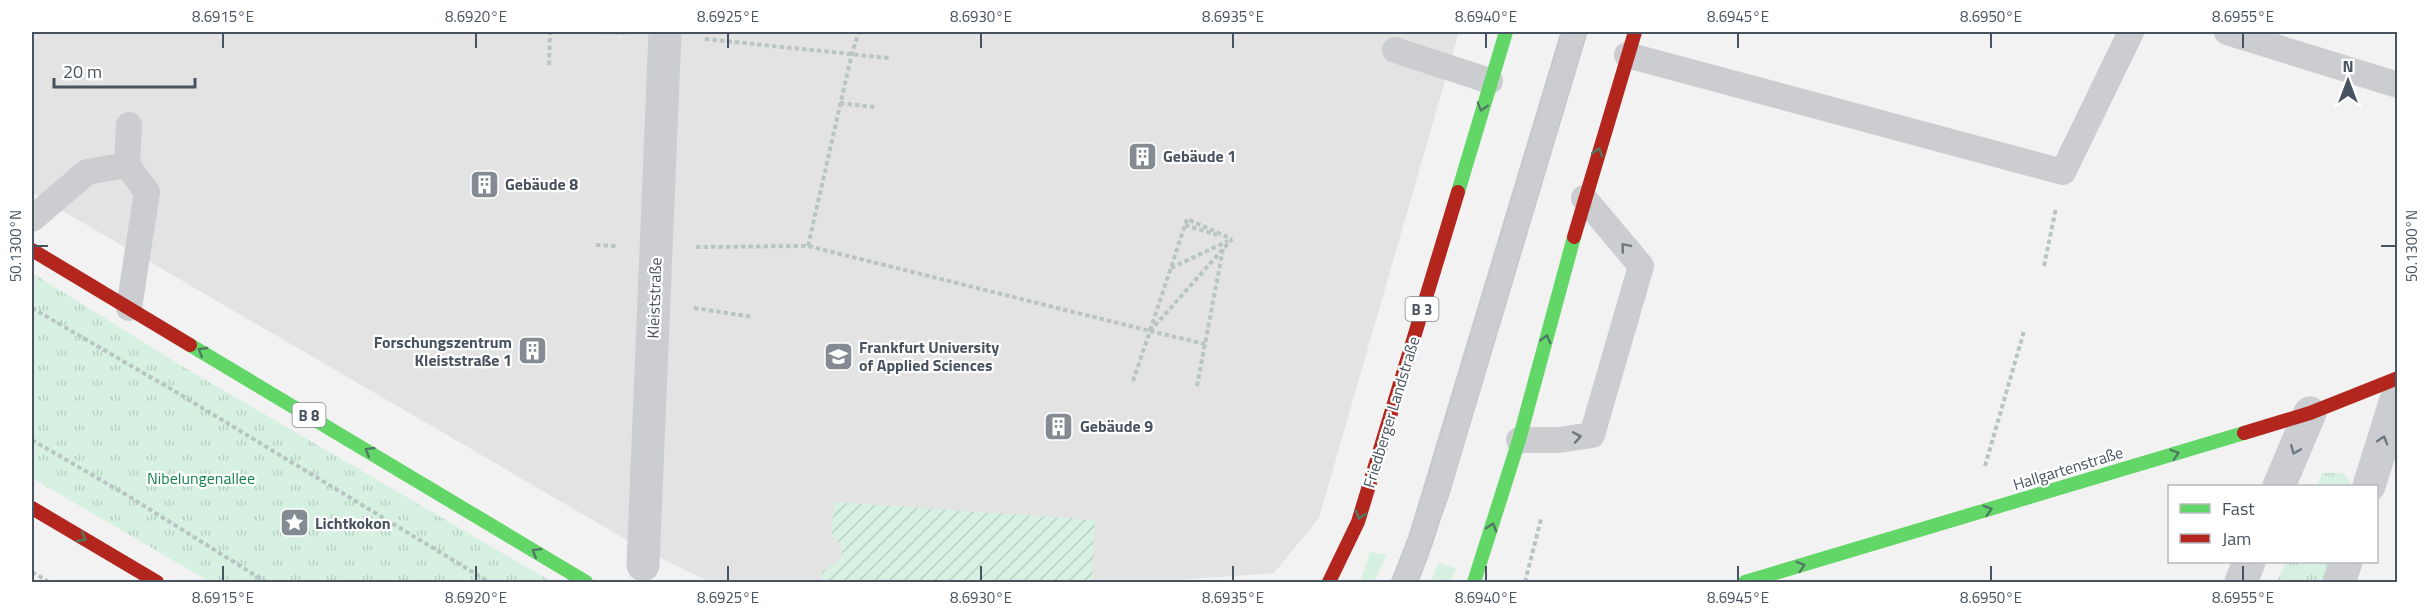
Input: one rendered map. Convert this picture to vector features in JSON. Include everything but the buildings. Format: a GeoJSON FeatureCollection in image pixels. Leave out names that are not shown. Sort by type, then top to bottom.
{"type":"FeatureCollection","features":[{"type":"Feature","properties":{"kind":"main road","name":"Friedberger Landstraße"},"geometry":{"type":"LineString","coordinates":[[1329,582],[1362,512],[1506,32]]}},
{"type":"Feature","properties":{"kind":"main road"},"geometry":{"type":"LineString","coordinates":[[1474,582],[1518,440],[1584,198],[1631,44]]}},
{"type":"Feature","properties":{"kind":"main road","name":"B 8"},"geometry":{"type":"LineString","coordinates":[[32,250],[586,582]]}},
{"type":"Feature","properties":{"kind":"main road","name":"Hallgartenstraße"},"geometry":{"type":"LineString","coordinates":[[1745,582],[2310,413],[2397,378]]}},
{"type":"Feature","properties":{"kind":"main road"},"geometry":{"type":"LineString","coordinates":[[32,508],[158,582]]}},
{"type":"Feature","properties":{"kind":"street","name":"Kleiststraße"},"geometry":{"type":"LineString","coordinates":[[644,565],[665,33]]}},
{"type":"Feature","properties":{"kind":"street"},"geometry":{"type":"LineString","coordinates":[[2369,485],[2397,393]]}},
{"type":"Feature","properties":{"kind":"street"},"geometry":{"type":"LineString","coordinates":[[2279,485],[2310,413]]}},
{"type":"Feature","properties":{"kind":"street"},"geometry":{"type":"LineString","coordinates":[[2241,582],[2248,563]]}},
{"type":"Feature","properties":{"kind":"street"},"geometry":{"type":"LineString","coordinates":[[2339,582],[2345,563]]}},
{"type":"Feature","properties":{"kind":"lane"},"geometry":{"type":"LineString","coordinates":[[1405,582],[1424,528],[1574,32]]}},
{"type":"Feature","properties":{"kind":"lane"},"geometry":{"type":"LineString","coordinates":[[1631,44],[2063,172],[2131,32]]}},
{"type":"Feature","properties":{"kind":"lane"},"geometry":{"type":"LineString","coordinates":[[2227,32],[2397,85]]}},
{"type":"Feature","properties":{"kind":"lane"},"geometry":{"type":"LineString","coordinates":[[1395,50],[1490,81]]}},
{"type":"Feature","properties":{"kind":"lane"},"geometry":{"type":"LineString","coordinates":[[129,125],[127,165],[147,192],[129,308]]}},
{"type":"Feature","properties":{"kind":"lane"},"geometry":{"type":"LineString","coordinates":[[32,219],[87,172],[127,165]]}},
{"type":"Feature","properties":{"kind":"lane"},"geometry":{"type":"LineString","coordinates":[[1518,440],[1559,440],[1592,435],[1641,266],[1584,198]]}},
{"type":"Feature","properties":{"kind":"path"},"geometry":{"type":"LineString","coordinates":[[549,65],[550,32]]}},
{"type":"Feature","properties":{"kind":"path"},"geometry":{"type":"LineString","coordinates":[[600,32],[665,33],[889,58]]}},
{"type":"Feature","properties":{"kind":"path"},"geometry":{"type":"LineString","coordinates":[[808,246],[840,103],[859,32]]}},
{"type":"Feature","properties":{"kind":"path"},"geometry":{"type":"LineString","coordinates":[[840,103],[874,107]]}},
{"type":"Feature","properties":{"kind":"path"},"geometry":{"type":"LineString","coordinates":[[2044,266],[2063,172]]}},
{"type":"Feature","properties":{"kind":"path"},"geometry":{"type":"LineString","coordinates":[[1133,381],[1187,219],[1232,239]]}},
{"type":"Feature","properties":{"kind":"path"},"geometry":{"type":"LineString","coordinates":[[1150,331],[1232,239]]}},
{"type":"Feature","properties":{"kind":"path"},"geometry":{"type":"LineString","coordinates":[[1171,268],[1232,239]]}},
{"type":"Feature","properties":{"kind":"path"},"geometry":{"type":"LineString","coordinates":[[656,247],[808,246],[1205,344]]}},
{"type":"Feature","properties":{"kind":"path"},"geometry":{"type":"LineString","coordinates":[[1197,386],[1223,249]]}},
{"type":"Feature","properties":{"kind":"path"},"geometry":{"type":"LineString","coordinates":[[654,302],[753,317]]}},
{"type":"Feature","properties":{"kind":"path"},"geometry":{"type":"LineString","coordinates":[[32,308],[176,392],[489,582]]}},
{"type":"Feature","properties":{"kind":"path"},"geometry":{"type":"LineString","coordinates":[[1972,514],[2024,331]]}},
{"type":"Feature","properties":{"kind":"path"},"geometry":{"type":"LineString","coordinates":[[32,440],[125,494],[266,582]]}},
{"type":"Feature","properties":{"kind":"path"},"geometry":{"type":"LineString","coordinates":[[1525,582],[1529,569]]}},
{"type":"Feature","properties":{"kind":"path"},"geometry":{"type":"LineString","coordinates":[[32,572],[49,582]]}},
{"type":"Feature","properties":{"kind":"shaded area","name":"Frankfurt University of Applied Sciences"},"geometry":{"type":"Polygon","coordinates":[[[32,32],[1459,32],[1319,518],[1274,573],[1148,582],[710,582],[644,550],[32,193],[32,32]]]}},
{"type":"Feature","properties":{"kind":"green space","name":"Nibelungenallee"},"geometry":{"type":"Polygon","coordinates":[[[32,273],[182,366],[552,582],[210,582],[32,478],[32,273]]]}},
{"type":"Feature","properties":{"kind":"green space"},"geometry":{"type":"Polygon","coordinates":[[[2322,473],[2343,473],[2353,485],[2317,485],[2322,473]]]}},
{"type":"Feature","properties":{"kind":"green space"},"geometry":{"type":"Polygon","coordinates":[[[834,502],[1095,520],[1092,582],[821,582],[822,570],[828,570],[828,567],[837,563],[842,557],[841,544],[832,535],[834,502]]]}},
{"type":"Feature","properties":{"kind":"green space"},"geometry":{"type":"Polygon","coordinates":[[[1370,552],[1387,555],[1374,582],[1360,582],[1370,552]]]}},
{"type":"Feature","properties":{"kind":"green space"},"geometry":{"type":"Polygon","coordinates":[[[1438,563],[1456,568],[1451,582],[1431,582],[1438,563]]]}},
{"type":"Feature","properties":{"kind":"green space"},"geometry":{"type":"Polygon","coordinates":[[[2286,563],[2333,563],[2326,582],[2277,582],[2286,563]]]}},
{"type":"Feature","properties":{"kind":"tram line"},"geometry":{"type":"LineString","coordinates":[[1391,582],[1424,491],[1562,32]]}},
{"type":"Feature","properties":{"kind":"tram line"},"geometry":{"type":"LineString","coordinates":[[1418,582],[1448,497],[1587,32]]}},
{"type":"Feature","properties":{"kind":"traffic: fast"},"geometry":{"type":"LineString","coordinates":[[1458,192],[1506,32]]}},
{"type":"Feature","properties":{"kind":"traffic: fast"},"geometry":{"type":"LineString","coordinates":[[1474,582],[1519,440],[1574,237]]}},
{"type":"Feature","properties":{"kind":"traffic: fast"},"geometry":{"type":"LineString","coordinates":[[190,345],[586,582]]}},
{"type":"Feature","properties":{"kind":"traffic: fast"},"geometry":{"type":"LineString","coordinates":[[1745,582],[2244,433]]}},
{"type":"Feature","properties":{"kind":"traffic: jam"},"geometry":{"type":"LineString","coordinates":[[1574,237],[1635,32]]}},
{"type":"Feature","properties":{"kind":"traffic: jam"},"geometry":{"type":"LineString","coordinates":[[1329,582],[1358,522],[1458,192]]}},
{"type":"Feature","properties":{"kind":"traffic: jam"},"geometry":{"type":"LineString","coordinates":[[32,250],[190,345]]}},
{"type":"Feature","properties":{"kind":"traffic: jam"},"geometry":{"type":"LineString","coordinates":[[2244,433],[2310,413],[2398,378]]}},
{"type":"Feature","properties":{"kind":"traffic: jam"},"geometry":{"type":"LineString","coordinates":[[32,508],[157,582]]}},
{"type":"Feature","properties":{"kind":"place","name":"Gebäude 1"},"geometry":{"type":"Point","coordinates":[1142,156]}},
{"type":"Feature","properties":{"kind":"place","name":"Gebäude 8"},"geometry":{"type":"Point","coordinates":[484,184]}},
{"type":"Feature","properties":{"kind":"place","name":"Forschungszentrum Kleiststraße 1"},"geometry":{"type":"Point","coordinates":[533,351]}},
{"type":"Feature","properties":{"kind":"place","name":"Frankfurt University of Applied Sciences"},"geometry":{"type":"Point","coordinates":[838,356]}},
{"type":"Feature","properties":{"kind":"place","name":"Gebäude 9"},"geometry":{"type":"Point","coordinates":[1059,426]}},
{"type":"Feature","properties":{"kind":"place","name":"Lichtkokon"},"geometry":{"type":"Point","coordinates":[294,523]}}]}
